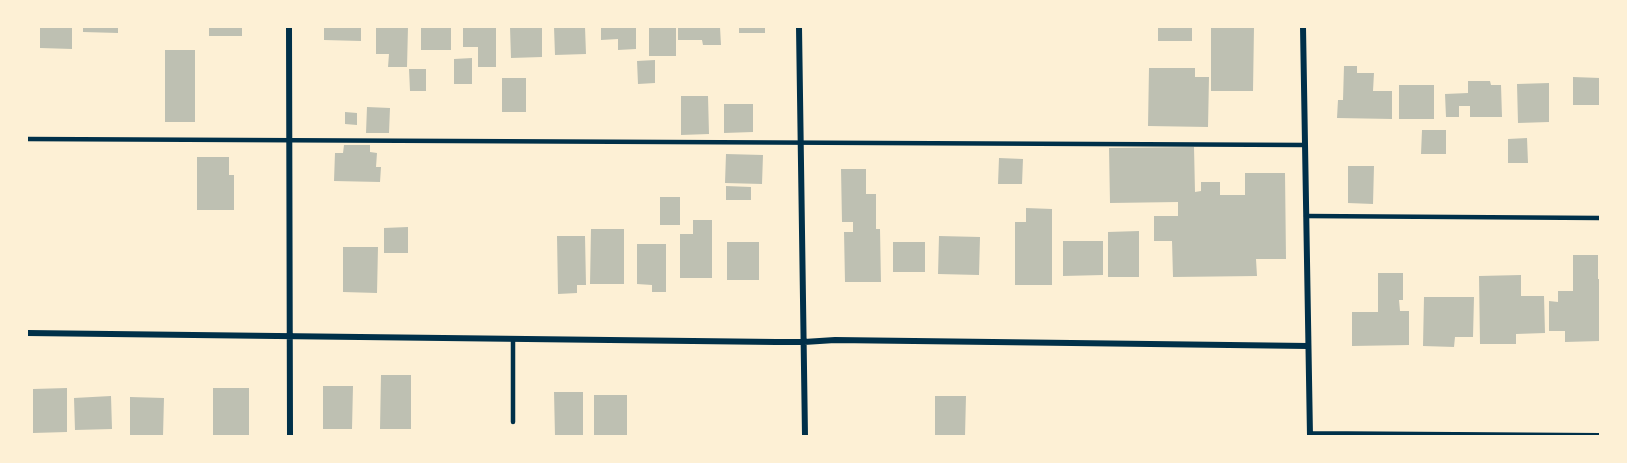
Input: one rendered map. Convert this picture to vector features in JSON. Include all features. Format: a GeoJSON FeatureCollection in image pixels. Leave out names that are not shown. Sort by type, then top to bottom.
{"type":"FeatureCollection","features":[{"type":"Feature","properties":{"kind":"street"},"geometry":{"type":"LineString","coordinates":[[288,27],[290,436]]}},
{"type":"Feature","properties":{"kind":"street"},"geometry":{"type":"LineString","coordinates":[[800,27],[805,436]]}},
{"type":"Feature","properties":{"kind":"street"},"geometry":{"type":"LineString","coordinates":[[1303,27],[1310,435],[1600,436]]}},
{"type":"Feature","properties":{"kind":"street"},"geometry":{"type":"LineString","coordinates":[[27,333],[1308,346]]}},
{"type":"Feature","properties":{"kind":"lane"},"geometry":{"type":"LineString","coordinates":[[27,139],[1305,145]]}},
{"type":"Feature","properties":{"kind":"lane"},"geometry":{"type":"LineString","coordinates":[[1306,216],[1600,218]]}},
{"type":"Feature","properties":{"kind":"lane"},"geometry":{"type":"LineString","coordinates":[[513,339],[513,422]]}},
{"type":"Feature","properties":{"kind":"building"},"geometry":{"type":"Polygon","coordinates":[[[40,27],[72,27],[72,49],[40,48],[40,27]]]}},
{"type":"Feature","properties":{"kind":"building"},"geometry":{"type":"Polygon","coordinates":[[[83,27],[118,27],[118,33],[83,32],[83,27]]]}},
{"type":"Feature","properties":{"kind":"building"},"geometry":{"type":"Polygon","coordinates":[[[209,27],[242,27],[242,36],[209,36],[209,27]]]}},
{"type":"Feature","properties":{"kind":"building"},"geometry":{"type":"Polygon","coordinates":[[[324,27],[361,27],[361,41],[324,40],[324,27]]]}},
{"type":"Feature","properties":{"kind":"building"},"geometry":{"type":"Polygon","coordinates":[[[376,27],[408,27],[407,67],[388,67],[389,54],[376,54],[376,27]]]}},
{"type":"Feature","properties":{"kind":"building"},"geometry":{"type":"Polygon","coordinates":[[[421,27],[451,27],[451,50],[421,50],[421,27]]]}},
{"type":"Feature","properties":{"kind":"building"},"geometry":{"type":"Polygon","coordinates":[[[463,27],[496,27],[496,67],[478,67],[478,47],[463,47],[463,27]]]}},
{"type":"Feature","properties":{"kind":"building"},"geometry":{"type":"Polygon","coordinates":[[[510,27],[542,27],[542,57],[511,58],[510,27]]]}},
{"type":"Feature","properties":{"kind":"building"},"geometry":{"type":"Polygon","coordinates":[[[554,27],[585,27],[586,54],[555,55],[554,27]]]}},
{"type":"Feature","properties":{"kind":"building"},"geometry":{"type":"Polygon","coordinates":[[[601,27],[636,27],[636,49],[618,50],[618,39],[601,40],[601,27]]]}},
{"type":"Feature","properties":{"kind":"building"},"geometry":{"type":"Polygon","coordinates":[[[649,27],[676,27],[676,56],[649,56],[649,27]]]}},
{"type":"Feature","properties":{"kind":"building"},"geometry":{"type":"Polygon","coordinates":[[[678,27],[720,27],[721,45],[703,45],[702,40],[678,40],[678,27]]]}},
{"type":"Feature","properties":{"kind":"building"},"geometry":{"type":"Polygon","coordinates":[[[739,27],[765,27],[765,33],[739,33],[739,27]]]}},
{"type":"Feature","properties":{"kind":"building"},"geometry":{"type":"Polygon","coordinates":[[[1158,27],[1192,27],[1192,41],[1158,41],[1158,27]]]}},
{"type":"Feature","properties":{"kind":"building"},"geometry":{"type":"Polygon","coordinates":[[[1211,27],[1254,27],[1253,91],[1211,91],[1211,27]]]}},
{"type":"Feature","properties":{"kind":"building"},"geometry":{"type":"Polygon","coordinates":[[[165,50],[195,50],[195,122],[165,122],[165,50]]]}},
{"type":"Feature","properties":{"kind":"building"},"geometry":{"type":"Polygon","coordinates":[[[472,58],[472,84],[454,84],[454,59],[472,58]]]}},
{"type":"Feature","properties":{"kind":"building"},"geometry":{"type":"Polygon","coordinates":[[[655,60],[655,83],[638,84],[637,61],[655,60]]]}},
{"type":"Feature","properties":{"kind":"building"},"geometry":{"type":"Polygon","coordinates":[[[1344,66],[1357,66],[1357,73],[1374,73],[1373,91],[1392,91],[1392,119],[1337,118],[1338,100],[1343,100],[1344,66]]]}},
{"type":"Feature","properties":{"kind":"building"},"geometry":{"type":"Polygon","coordinates":[[[1149,68],[1195,68],[1195,77],[1209,77],[1208,127],[1148,126],[1149,68]]]}},
{"type":"Feature","properties":{"kind":"building"},"geometry":{"type":"Polygon","coordinates":[[[409,69],[426,69],[426,91],[410,91],[409,69]]]}},
{"type":"Feature","properties":{"kind":"building"},"geometry":{"type":"Polygon","coordinates":[[[1573,77],[1600,78],[1600,105],[1573,105],[1573,77]]]}},
{"type":"Feature","properties":{"kind":"building"},"geometry":{"type":"Polygon","coordinates":[[[502,78],[526,78],[526,112],[502,112],[502,78]]]}},
{"type":"Feature","properties":{"kind":"building"},"geometry":{"type":"Polygon","coordinates":[[[1468,81],[1490,81],[1491,85],[1501,85],[1502,117],[1470,117],[1470,106],[1459,106],[1459,117],[1446,117],[1445,94],[1468,93],[1468,81]]]}},
{"type":"Feature","properties":{"kind":"building"},"geometry":{"type":"Polygon","coordinates":[[[1549,83],[1549,122],[1518,123],[1517,84],[1549,83]]]}},
{"type":"Feature","properties":{"kind":"building"},"geometry":{"type":"Polygon","coordinates":[[[1399,85],[1434,85],[1434,119],[1399,119],[1399,85]]]}},
{"type":"Feature","properties":{"kind":"building"},"geometry":{"type":"Polygon","coordinates":[[[681,96],[708,96],[709,134],[681,135],[681,96]]]}},
{"type":"Feature","properties":{"kind":"building"},"geometry":{"type":"Polygon","coordinates":[[[724,104],[753,104],[753,132],[724,133],[724,104]]]}},
{"type":"Feature","properties":{"kind":"building"},"geometry":{"type":"Polygon","coordinates":[[[367,107],[390,108],[389,133],[366,133],[367,107]]]}},
{"type":"Feature","properties":{"kind":"building"},"geometry":{"type":"Polygon","coordinates":[[[345,112],[357,113],[357,125],[345,124],[345,112]]]}},
{"type":"Feature","properties":{"kind":"building"},"geometry":{"type":"Polygon","coordinates":[[[1422,130],[1446,130],[1446,154],[1421,154],[1422,130]]]}},
{"type":"Feature","properties":{"kind":"building"},"geometry":{"type":"Polygon","coordinates":[[[1527,138],[1528,163],[1508,163],[1508,139],[1527,138]]]}},
{"type":"Feature","properties":{"kind":"building"},"geometry":{"type":"Polygon","coordinates":[[[344,145],[370,145],[370,152],[377,153],[376,167],[381,167],[380,182],[334,181],[335,153],[343,153],[344,145]]]}},
{"type":"Feature","properties":{"kind":"building"},"geometry":{"type":"Polygon","coordinates":[[[1194,147],[1195,192],[1201,191],[1201,182],[1220,182],[1220,195],[1245,195],[1245,173],[1285,173],[1286,259],[1256,259],[1257,276],[1173,277],[1172,241],[1154,241],[1154,216],[1178,216],[1178,202],[1110,203],[1109,148],[1194,147]]]}},
{"type":"Feature","properties":{"kind":"building"},"geometry":{"type":"Polygon","coordinates":[[[726,154],[763,155],[762,184],[725,183],[726,154]]]}},
{"type":"Feature","properties":{"kind":"building"},"geometry":{"type":"Polygon","coordinates":[[[197,157],[229,157],[229,175],[234,175],[234,210],[197,210],[197,157]]]}},
{"type":"Feature","properties":{"kind":"building"},"geometry":{"type":"Polygon","coordinates":[[[999,158],[1023,159],[1022,184],[998,184],[999,158]]]}},
{"type":"Feature","properties":{"kind":"building"},"geometry":{"type":"Polygon","coordinates":[[[1348,166],[1374,166],[1373,204],[1348,203],[1348,166]]]}},
{"type":"Feature","properties":{"kind":"building"},"geometry":{"type":"Polygon","coordinates":[[[841,169],[866,169],[866,194],[876,194],[876,229],[880,229],[881,282],[845,282],[844,232],[853,232],[853,222],[842,222],[841,169]]]}},
{"type":"Feature","properties":{"kind":"building"},"geometry":{"type":"Polygon","coordinates":[[[726,186],[751,187],[751,200],[726,200],[726,186]]]}},
{"type":"Feature","properties":{"kind":"building"},"geometry":{"type":"Polygon","coordinates":[[[660,197],[680,197],[680,225],[660,225],[660,197]]]}},
{"type":"Feature","properties":{"kind":"building"},"geometry":{"type":"Polygon","coordinates":[[[1026,208],[1052,209],[1052,285],[1015,285],[1015,222],[1026,222],[1026,208]]]}},
{"type":"Feature","properties":{"kind":"building"},"geometry":{"type":"Polygon","coordinates":[[[693,220],[712,220],[712,278],[680,278],[680,234],[693,234],[693,220]]]}},
{"type":"Feature","properties":{"kind":"building"},"geometry":{"type":"Polygon","coordinates":[[[408,227],[408,253],[384,253],[384,228],[408,227]]]}},
{"type":"Feature","properties":{"kind":"building"},"geometry":{"type":"Polygon","coordinates":[[[591,229],[624,229],[624,284],[590,284],[591,229]]]}},
{"type":"Feature","properties":{"kind":"building"},"geometry":{"type":"Polygon","coordinates":[[[1139,231],[1139,277],[1108,277],[1108,232],[1139,231]]]}},
{"type":"Feature","properties":{"kind":"building"},"geometry":{"type":"Polygon","coordinates":[[[557,236],[585,236],[586,285],[577,285],[577,293],[558,294],[557,236]]]}},
{"type":"Feature","properties":{"kind":"building"},"geometry":{"type":"Polygon","coordinates":[[[939,236],[980,237],[979,275],[938,274],[939,236]]]}},
{"type":"Feature","properties":{"kind":"building"},"geometry":{"type":"Polygon","coordinates":[[[1063,241],[1103,241],[1103,275],[1063,276],[1063,241]]]}},
{"type":"Feature","properties":{"kind":"building"},"geometry":{"type":"Polygon","coordinates":[[[727,242],[759,242],[759,280],[727,280],[727,242]]]}},
{"type":"Feature","properties":{"kind":"building"},"geometry":{"type":"Polygon","coordinates":[[[893,242],[925,242],[925,272],[893,272],[893,242]]]}},
{"type":"Feature","properties":{"kind":"building"},"geometry":{"type":"Polygon","coordinates":[[[637,244],[666,244],[666,292],[652,292],[652,285],[637,284],[637,244]]]}},
{"type":"Feature","properties":{"kind":"building"},"geometry":{"type":"Polygon","coordinates":[[[343,247],[378,247],[377,293],[343,292],[343,247]]]}},
{"type":"Feature","properties":{"kind":"building"},"geometry":{"type":"Polygon","coordinates":[[[1573,255],[1598,255],[1600,341],[1565,342],[1565,331],[1549,331],[1549,301],[1558,302],[1558,291],[1573,291],[1573,255]]]}},
{"type":"Feature","properties":{"kind":"building"},"geometry":{"type":"Polygon","coordinates":[[[1378,273],[1403,273],[1403,300],[1399,300],[1400,311],[1409,311],[1409,345],[1352,346],[1352,312],[1378,312],[1378,273]]]}},
{"type":"Feature","properties":{"kind":"building"},"geometry":{"type":"Polygon","coordinates":[[[1521,275],[1521,296],[1544,296],[1545,333],[1516,334],[1516,344],[1480,344],[1479,276],[1521,275]]]}},
{"type":"Feature","properties":{"kind":"building"},"geometry":{"type":"Polygon","coordinates":[[[1424,297],[1474,297],[1473,337],[1455,337],[1454,347],[1423,346],[1424,297]]]}},
{"type":"Feature","properties":{"kind":"building"},"geometry":{"type":"Polygon","coordinates":[[[381,375],[411,375],[411,429],[380,429],[381,375]]]}},
{"type":"Feature","properties":{"kind":"building"},"geometry":{"type":"Polygon","coordinates":[[[323,386],[353,386],[352,429],[323,429],[323,386]]]}},
{"type":"Feature","properties":{"kind":"building"},"geometry":{"type":"Polygon","coordinates":[[[67,388],[67,432],[33,433],[33,389],[67,388]]]}},
{"type":"Feature","properties":{"kind":"building"},"geometry":{"type":"Polygon","coordinates":[[[213,388],[249,388],[249,436],[213,436],[213,388]]]}},
{"type":"Feature","properties":{"kind":"building"},"geometry":{"type":"Polygon","coordinates":[[[554,392],[583,392],[583,436],[555,436],[554,392]]]}},
{"type":"Feature","properties":{"kind":"building"},"geometry":{"type":"Polygon","coordinates":[[[594,395],[627,395],[627,436],[594,436],[594,395]]]}},
{"type":"Feature","properties":{"kind":"building"},"geometry":{"type":"Polygon","coordinates":[[[111,396],[112,429],[75,430],[74,398],[111,396]]]}},
{"type":"Feature","properties":{"kind":"building"},"geometry":{"type":"Polygon","coordinates":[[[935,396],[966,396],[965,436],[935,436],[935,396]]]}},
{"type":"Feature","properties":{"kind":"building"},"geometry":{"type":"Polygon","coordinates":[[[130,397],[164,398],[163,436],[130,436],[130,397]]]}}]}
